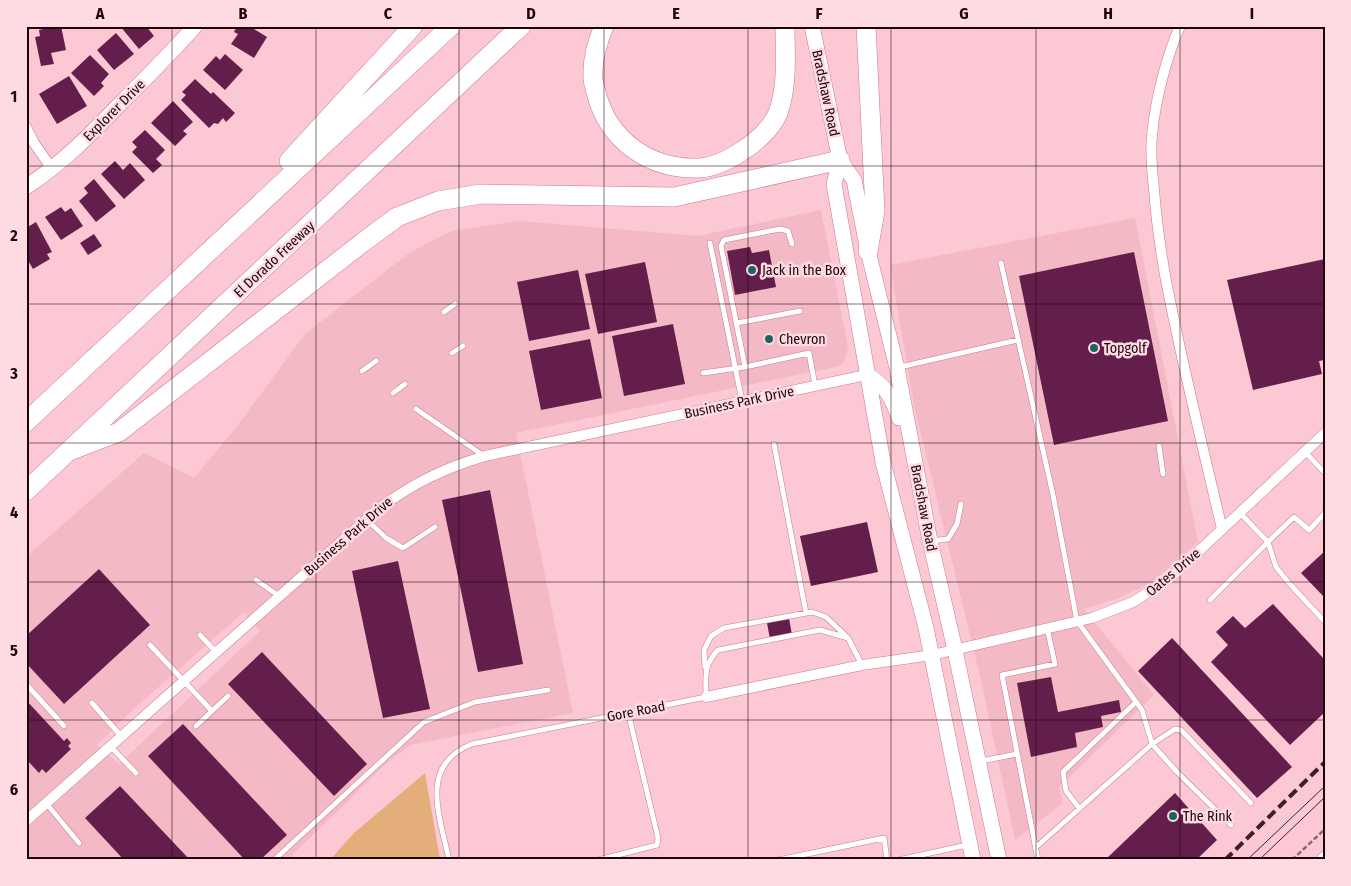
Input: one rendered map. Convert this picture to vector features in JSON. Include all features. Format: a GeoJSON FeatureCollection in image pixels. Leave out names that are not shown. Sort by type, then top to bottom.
{"type":"FeatureCollection","features":[{"type":"Feature","properties":{"kind":"highway"},"geometry":{"type":"LineString","coordinates":[[192,267],[413,26]]}},
{"type":"Feature","properties":{"kind":"highway"},"geometry":{"type":"LineString","coordinates":[[26,422],[451,26]]}},
{"type":"Feature","properties":{"kind":"highway","name":"El Dorado Freeway"},"geometry":{"type":"LineString","coordinates":[[26,491],[521,26]]}},
{"type":"Feature","properties":{"kind":"highway"},"geometry":{"type":"LineString","coordinates":[[604,26],[595,47],[592,78],[600,109],[617,135],[641,155],[656,161],[670,166],[702,168],[730,159],[757,142],[777,114],[785,85],[785,26]]}},
{"type":"Feature","properties":{"kind":"highway"},"geometry":{"type":"LineString","coordinates":[[866,26],[874,211],[868,251]]}},
{"type":"Feature","properties":{"kind":"highway"},"geometry":{"type":"LineString","coordinates":[[67,452],[119,432],[397,217],[438,201],[480,194],[674,197],[840,160]]}},
{"type":"Feature","properties":{"kind":"main road","name":"Explorer Drive"},"geometry":{"type":"LineString","coordinates":[[26,187],[52,169],[96,129],[195,26]]}},
{"type":"Feature","properties":{"kind":"main road","name":"Bradshaw Road"},"geometry":{"type":"LineString","coordinates":[[812,26],[840,160],[854,180],[868,251],[897,368],[930,541],[999,860]]}},
{"type":"Feature","properties":{"kind":"main road","name":"Bradshaw Road"},"geometry":{"type":"LineString","coordinates":[[840,160],[834,184],[866,375],[883,462],[923,614],[974,860]]}},
{"type":"Feature","properties":{"kind":"main road"},"geometry":{"type":"LineString","coordinates":[[866,375],[875,378],[893,400],[916,467]]}},
{"type":"Feature","properties":{"kind":"street"},"geometry":{"type":"LineString","coordinates":[[1180,26],[1174,39],[1157,107],[1152,136],[1151,166],[1156,221],[1170,299],[1222,529]]}},
{"type":"Feature","properties":{"kind":"street"},"geometry":{"type":"LineString","coordinates":[[26,127],[34,143],[52,169]]}},
{"type":"Feature","properties":{"kind":"street","name":"Business Park Drive"},"geometry":{"type":"LineString","coordinates":[[27,818],[366,519],[401,492],[425,478],[485,456],[866,375]]}},
{"type":"Feature","properties":{"kind":"street","name":"Oates Drive"},"geometry":{"type":"LineString","coordinates":[[932,655],[1092,618],[1120,609],[1146,595],[1170,578],[1325,433]]}},
{"type":"Feature","properties":{"kind":"street","name":"Gore Road"},"geometry":{"type":"LineString","coordinates":[[706,697],[862,666],[932,655]]}},
{"type":"Feature","properties":{"kind":"lane"},"geometry":{"type":"LineString","coordinates":[[745,367],[721,246],[724,240],[780,230],[788,231],[792,244]]}},
{"type":"Feature","properties":{"kind":"lane"},"geometry":{"type":"LineString","coordinates":[[710,243],[742,401]]}},
{"type":"Feature","properties":{"kind":"lane"},"geometry":{"type":"LineString","coordinates":[[1001,263],[1053,495],[1077,622],[1142,710],[1152,744],[1176,771],[1231,825]]}},
{"type":"Feature","properties":{"kind":"lane"},"geometry":{"type":"LineString","coordinates":[[444,312],[455,304]]}},
{"type":"Feature","properties":{"kind":"lane"},"geometry":{"type":"LineString","coordinates":[[736,323],[800,310]]}},
{"type":"Feature","properties":{"kind":"lane"},"geometry":{"type":"LineString","coordinates":[[897,368],[1018,340]]}},
{"type":"Feature","properties":{"kind":"lane"},"geometry":{"type":"LineString","coordinates":[[452,353],[463,346]]}},
{"type":"Feature","properties":{"kind":"lane"},"geometry":{"type":"LineString","coordinates":[[703,373],[745,367],[808,353],[815,385]]}},
{"type":"Feature","properties":{"kind":"lane"},"geometry":{"type":"LineString","coordinates":[[362,371],[376,361]]}},
{"type":"Feature","properties":{"kind":"lane"},"geometry":{"type":"LineString","coordinates":[[393,393],[405,384]]}},
{"type":"Feature","properties":{"kind":"lane"},"geometry":{"type":"LineString","coordinates":[[416,409],[485,456]]}},
{"type":"Feature","properties":{"kind":"lane"},"geometry":{"type":"LineString","coordinates":[[774,444],[806,613]]}},
{"type":"Feature","properties":{"kind":"lane"},"geometry":{"type":"LineString","coordinates":[[1159,446],[1163,474]]}},
{"type":"Feature","properties":{"kind":"lane"},"geometry":{"type":"LineString","coordinates":[[1305,452],[1325,473]]}},
{"type":"Feature","properties":{"kind":"lane"},"geometry":{"type":"LineString","coordinates":[[930,541],[948,538],[957,524],[961,504]]}},
{"type":"Feature","properties":{"kind":"lane"},"geometry":{"type":"LineString","coordinates":[[1210,600],[1294,516],[1309,530],[1325,513]]}},
{"type":"Feature","properties":{"kind":"lane"},"geometry":{"type":"LineString","coordinates":[[1240,514],[1268,542],[1276,567],[1325,622]]}},
{"type":"Feature","properties":{"kind":"lane"},"geometry":{"type":"LineString","coordinates":[[366,519],[386,538],[403,548],[435,527]]}},
{"type":"Feature","properties":{"kind":"lane"},"geometry":{"type":"LineString","coordinates":[[256,580],[279,596]]}},
{"type":"Feature","properties":{"kind":"lane"},"geometry":{"type":"LineString","coordinates":[[706,697],[704,650],[711,636],[724,628],[812,612],[826,617],[848,638],[862,666]]}},
{"type":"Feature","properties":{"kind":"lane"},"geometry":{"type":"LineString","coordinates":[[1038,860],[1034,848],[1002,676],[1055,664],[1047,628]]}},
{"type":"Feature","properties":{"kind":"lane"},"geometry":{"type":"LineString","coordinates":[[706,672],[710,659],[718,650],[820,630],[848,638]]}},
{"type":"Feature","properties":{"kind":"lane"},"geometry":{"type":"LineString","coordinates":[[200,635],[216,652]]}},
{"type":"Feature","properties":{"kind":"lane"},"geometry":{"type":"LineString","coordinates":[[150,645],[212,711]]}},
{"type":"Feature","properties":{"kind":"lane"},"geometry":{"type":"LineString","coordinates":[[26,684],[64,726]]}},
{"type":"Feature","properties":{"kind":"lane"},"geometry":{"type":"LineString","coordinates":[[274,860],[424,722],[475,702],[548,690]]}},
{"type":"Feature","properties":{"kind":"lane"},"geometry":{"type":"LineString","coordinates":[[196,726],[228,696]]}},
{"type":"Feature","properties":{"kind":"lane","name":"Gore Road"},"geometry":{"type":"LineString","coordinates":[[449,860],[436,790],[443,764],[460,749],[472,744],[706,697]]}},
{"type":"Feature","properties":{"kind":"lane"},"geometry":{"type":"LineString","coordinates":[[1079,808],[1066,791],[1063,772],[1136,702]]}},
{"type":"Feature","properties":{"kind":"lane"},"geometry":{"type":"LineString","coordinates":[[92,703],[121,736]]}},
{"type":"Feature","properties":{"kind":"lane"},"geometry":{"type":"LineString","coordinates":[[598,860],[657,845],[658,838],[628,712]]}},
{"type":"Feature","properties":{"kind":"lane"},"geometry":{"type":"LineString","coordinates":[[1034,848],[1152,744],[1175,729],[1182,730],[1251,803]]}},
{"type":"Feature","properties":{"kind":"lane"},"geometry":{"type":"LineString","coordinates":[[110,746],[136,773]]}},
{"type":"Feature","properties":{"kind":"lane"},"geometry":{"type":"LineString","coordinates":[[979,762],[1017,754]]}},
{"type":"Feature","properties":{"kind":"lane"},"geometry":{"type":"LineString","coordinates":[[46,803],[79,843]]}},
{"type":"Feature","properties":{"kind":"lane"},"geometry":{"type":"LineString","coordinates":[[778,860],[884,838],[887,860]]}},
{"type":"Feature","properties":{"kind":"lane"},"geometry":{"type":"LineString","coordinates":[[898,860],[970,844]]}},
{"type":"Feature","properties":{"kind":"path"},"geometry":{"type":"LineString","coordinates":[[1292,860],[1325,829]]}},
{"type":"Feature","properties":{"kind":"shaded area"},"geometry":{"type":"Polygon","coordinates":[[[821,210],[848,347],[845,360],[840,366],[516,433],[573,713],[410,745],[388,762],[287,860],[26,860],[26,557],[144,453],[194,478],[238,425],[305,334],[409,253],[451,231],[519,221],[698,236],[821,210]],[[244,612],[137,706],[97,745],[119,764],[260,631],[244,612]]]}},
{"type":"Feature","properties":{"kind":"shaded area"},"geometry":{"type":"Polygon","coordinates":[[[1135,218],[1198,542],[1154,581],[1119,598],[1084,609],[1154,695],[1059,787],[1063,803],[1015,840],[981,680],[915,410],[890,265],[1135,218]]]}},
{"type":"Feature","properties":{"kind":"shaded area"},"geometry":{"type":"Polygon","coordinates":[[[425,773],[440,860],[330,860],[354,833],[425,773]]]}},
{"type":"Feature","properties":{"kind":"building"},"geometry":{"type":"Polygon","coordinates":[[[61,26],[66,50],[51,53],[54,64],[41,66],[35,37],[40,36],[39,30],[61,26]]]}},
{"type":"Feature","properties":{"kind":"building"},"geometry":{"type":"Polygon","coordinates":[[[120,26],[146,26],[154,36],[139,49],[120,26]]]}},
{"type":"Feature","properties":{"kind":"building"},"geometry":{"type":"Polygon","coordinates":[[[237,26],[249,26],[267,37],[254,58],[231,44],[238,34],[234,32],[237,26]]]}},
{"type":"Feature","properties":{"kind":"building"},"geometry":{"type":"Polygon","coordinates":[[[116,33],[134,54],[114,70],[97,50],[116,33]]]}},
{"type":"Feature","properties":{"kind":"building"},"geometry":{"type":"Polygon","coordinates":[[[225,54],[243,70],[225,90],[203,70],[216,56],[220,60],[225,54]]]}},
{"type":"Feature","properties":{"kind":"building"},"geometry":{"type":"Polygon","coordinates":[[[90,55],[109,74],[101,83],[104,86],[94,96],[71,73],[90,55]]]}},
{"type":"Feature","properties":{"kind":"building"},"geometry":{"type":"Polygon","coordinates":[[[69,76],[87,106],[57,124],[39,94],[69,76]]]}},
{"type":"Feature","properties":{"kind":"building"},"geometry":{"type":"Polygon","coordinates":[[[195,79],[211,94],[213,92],[235,113],[226,122],[223,118],[218,124],[214,123],[209,128],[181,100],[186,95],[182,92],[195,79]]]}},
{"type":"Feature","properties":{"kind":"building"},"geometry":{"type":"Polygon","coordinates":[[[173,101],[193,122],[183,131],[187,134],[175,146],[151,123],[173,101]]]}},
{"type":"Feature","properties":{"kind":"building"},"geometry":{"type":"Polygon","coordinates":[[[145,130],[165,150],[156,159],[162,165],[153,173],[132,152],[137,147],[132,142],[145,130]]]}},
{"type":"Feature","properties":{"kind":"building"},"geometry":{"type":"Polygon","coordinates":[[[115,161],[123,170],[130,163],[145,180],[124,199],[101,174],[115,161]]]}},
{"type":"Feature","properties":{"kind":"building"},"geometry":{"type":"Polygon","coordinates":[[[94,179],[116,206],[96,222],[79,201],[88,193],[84,188],[94,179]]]}},
{"type":"Feature","properties":{"kind":"building"},"geometry":{"type":"Polygon","coordinates":[[[61,207],[65,212],[71,208],[83,226],[61,240],[45,217],[61,207]]]}},
{"type":"Feature","properties":{"kind":"building"},"geometry":{"type":"Polygon","coordinates":[[[36,222],[52,252],[47,254],[50,259],[33,269],[26,257],[26,228],[36,222]]]}},
{"type":"Feature","properties":{"kind":"building"},"geometry":{"type":"Polygon","coordinates":[[[94,234],[102,246],[88,255],[80,243],[94,234]]]}},
{"type":"Feature","properties":{"kind":"building","name":"Jack in the Box"},"geometry":{"type":"Polygon","coordinates":[[[750,247],[752,253],[769,250],[776,287],[735,295],[727,251],[750,247]]]}},
{"type":"Feature","properties":{"kind":"building","name":"Topgolf"},"geometry":{"type":"Polygon","coordinates":[[[1134,252],[1168,421],[1054,445],[1019,276],[1134,252]]]}},
{"type":"Feature","properties":{"kind":"building"},"geometry":{"type":"Polygon","coordinates":[[[1325,259],[1325,360],[1319,361],[1322,374],[1253,390],[1227,280],[1325,259]]]}},
{"type":"Feature","properties":{"kind":"building"},"geometry":{"type":"Polygon","coordinates":[[[645,262],[657,322],[598,334],[585,274],[645,262]]]}},
{"type":"Feature","properties":{"kind":"building"},"geometry":{"type":"Polygon","coordinates":[[[578,270],[590,329],[529,341],[517,282],[578,270]]]}},
{"type":"Feature","properties":{"kind":"building"},"geometry":{"type":"Polygon","coordinates":[[[673,324],[685,384],[624,396],[612,336],[673,324]]]}},
{"type":"Feature","properties":{"kind":"building"},"geometry":{"type":"Polygon","coordinates":[[[590,339],[602,398],[541,410],[529,351],[590,339]]]}},
{"type":"Feature","properties":{"kind":"building"},"geometry":{"type":"Polygon","coordinates":[[[490,490],[523,664],[478,672],[442,500],[490,490]]]}},
{"type":"Feature","properties":{"kind":"building"},"geometry":{"type":"Polygon","coordinates":[[[867,522],[878,572],[811,586],[800,536],[867,522]]]}},
{"type":"Feature","properties":{"kind":"building"},"geometry":{"type":"Polygon","coordinates":[[[1325,551],[1325,598],[1301,573],[1325,551]]]}},
{"type":"Feature","properties":{"kind":"building"},"geometry":{"type":"Polygon","coordinates":[[[398,561],[430,709],[383,718],[352,571],[398,561]]]}},
{"type":"Feature","properties":{"kind":"building"},"geometry":{"type":"Polygon","coordinates":[[[99,569],[150,625],[64,704],[26,663],[26,636],[99,569]]]}},
{"type":"Feature","properties":{"kind":"building"},"geometry":{"type":"Polygon","coordinates":[[[1273,604],[1325,660],[1325,712],[1290,745],[1211,662],[1228,645],[1216,632],[1233,616],[1245,628],[1273,604]]]}},
{"type":"Feature","properties":{"kind":"building"},"geometry":{"type":"Polygon","coordinates":[[[789,618],[792,635],[770,639],[767,623],[789,618]]]}},
{"type":"Feature","properties":{"kind":"building"},"geometry":{"type":"Polygon","coordinates":[[[1172,638],[1292,767],[1257,798],[1138,671],[1172,638]]]}},
{"type":"Feature","properties":{"kind":"building"},"geometry":{"type":"Polygon","coordinates":[[[262,652],[367,764],[334,796],[228,684],[262,652]]]}},
{"type":"Feature","properties":{"kind":"building"},"geometry":{"type":"Polygon","coordinates":[[[1051,677],[1058,712],[1119,700],[1121,712],[1101,716],[1103,727],[1075,733],[1077,747],[1031,757],[1017,683],[1051,677]]]}},
{"type":"Feature","properties":{"kind":"building"},"geometry":{"type":"Polygon","coordinates":[[[26,700],[64,741],[67,738],[71,743],[68,746],[71,749],[46,773],[42,769],[39,773],[26,759],[26,700]]]}},
{"type":"Feature","properties":{"kind":"building"},"geometry":{"type":"Polygon","coordinates":[[[183,724],[287,835],[260,860],[245,860],[148,756],[183,724]]]}},
{"type":"Feature","properties":{"kind":"building"},"geometry":{"type":"Polygon","coordinates":[[[120,786],[190,860],[124,860],[85,818],[120,786]]]}},
{"type":"Feature","properties":{"kind":"building","name":"The Rink"},"geometry":{"type":"Polygon","coordinates":[[[1175,793],[1217,840],[1196,860],[1105,860],[1175,793]]]}},
{"type":"Feature","properties":{"kind":"tram line"},"geometry":{"type":"LineString","coordinates":[[1247,860],[1325,786]]}},
{"type":"Feature","properties":{"kind":"tram line"},"geometry":{"type":"LineString","coordinates":[[1259,860],[1325,797]]}},
{"type":"Feature","properties":{"kind":"railway"},"geometry":{"type":"LineString","coordinates":[[1225,860],[1325,762]]}},
{"type":"Feature","properties":{"kind":"place","name":"Jack in the Box"},"geometry":{"type":"Point","coordinates":[752,270]}},
{"type":"Feature","properties":{"kind":"place","name":"Chevron"},"geometry":{"type":"Point","coordinates":[769,339]}},
{"type":"Feature","properties":{"kind":"place","name":"Topgolf"},"geometry":{"type":"Point","coordinates":[1094,348]}},
{"type":"Feature","properties":{"kind":"place","name":"The Rink"},"geometry":{"type":"Point","coordinates":[1173,816]}}]}
